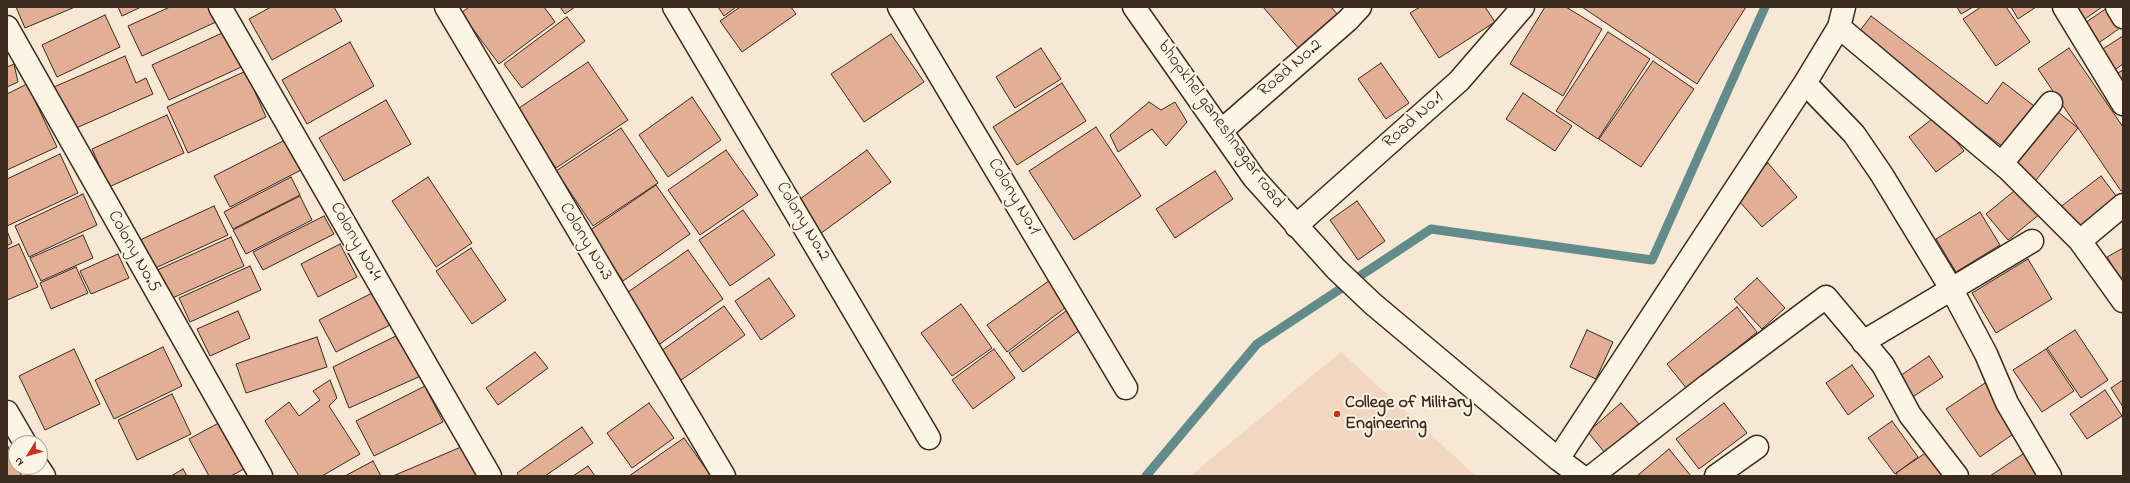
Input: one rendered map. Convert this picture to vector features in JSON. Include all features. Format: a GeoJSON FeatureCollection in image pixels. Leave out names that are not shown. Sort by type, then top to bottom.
{"type":"FeatureCollection","features":[{"type":"Feature","properties":{"kind":"street","name":"Colony No.4"},"geometry":{"type":"LineString","coordinates":[[220,7],[490,476]]}},
{"type":"Feature","properties":{"kind":"street","name":"Colony No.3"},"geometry":{"type":"LineString","coordinates":[[446,7],[724,476]]}},
{"type":"Feature","properties":{"kind":"street","name":"Colony No.2"},"geometry":{"type":"LineString","coordinates":[[674,7],[928,438]]}},
{"type":"Feature","properties":{"kind":"street","name":"Colony No.1"},"geometry":{"type":"LineString","coordinates":[[899,7],[1126,388]]}},
{"type":"Feature","properties":{"kind":"street","name":"bhopkhel ganeshnagar road"},"geometry":{"type":"LineString","coordinates":[[1134,7],[1254,178],[1336,269],[1372,304],[1558,459],[1581,476]]}},
{"type":"Feature","properties":{"kind":"street","name":"Road No.2"},"geometry":{"type":"LineString","coordinates":[[1221,130],[1348,20],[1360,7]]}},
{"type":"Feature","properties":{"kind":"street","name":"Road No.1"},"geometry":{"type":"LineString","coordinates":[[1296,226],[1459,81],[1524,7]]}},
{"type":"Feature","properties":{"kind":"street"},"geometry":{"type":"LineString","coordinates":[[2064,7],[2123,104]]}},
{"type":"Feature","properties":{"kind":"street"},"geometry":{"type":"LineString","coordinates":[[2117,7],[2123,17]]}},
{"type":"Feature","properties":{"kind":"street"},"geometry":{"type":"LineString","coordinates":[[1558,459],[1804,83],[1841,17],[2002,164],[2080,241],[2123,301]]}},
{"type":"Feature","properties":{"kind":"street","name":"Colony No.5"},"geometry":{"type":"LineString","coordinates":[[7,27],[261,476]]}},
{"type":"Feature","properties":{"kind":"street"},"geometry":{"type":"LineString","coordinates":[[1804,83],[1837,114],[1867,150],[1952,290],[1986,354],[2008,403],[2050,476]]}},
{"type":"Feature","properties":{"kind":"street"},"geometry":{"type":"LineString","coordinates":[[2002,164],[2051,103]]}},
{"type":"Feature","properties":{"kind":"street"},"geometry":{"type":"LineString","coordinates":[[2080,241],[2123,205]]}},
{"type":"Feature","properties":{"kind":"street"},"geometry":{"type":"LineString","coordinates":[[1863,342],[2032,241]]}},
{"type":"Feature","properties":{"kind":"street"},"geometry":{"type":"LineString","coordinates":[[1592,476],[1708,385],[1826,297],[1883,365],[1910,415],[1957,476]]}},
{"type":"Feature","properties":{"kind":"street"},"geometry":{"type":"LineString","coordinates":[[7,412],[20,435]]}},
{"type":"Feature","properties":{"kind":"street"},"geometry":{"type":"LineString","coordinates":[[1716,476],[1757,446]]}},
{"type":"Feature","properties":{"kind":"shaded area","name":"College of Military Engineering"},"geometry":{"type":"Polygon","coordinates":[[[1341,352],[1476,476],[1190,476],[1341,352]]]}},
{"type":"Feature","properties":{"kind":"building"},"geometry":{"type":"Polygon","coordinates":[[[16,7],[75,7],[25,28],[16,7]]]}},
{"type":"Feature","properties":{"kind":"building"},"geometry":{"type":"Polygon","coordinates":[[[118,7],[141,7],[122,16],[118,7]]]}},
{"type":"Feature","properties":{"kind":"building"},"geometry":{"type":"Polygon","coordinates":[[[170,7],[209,7],[216,22],[142,56],[128,26],[170,7]]]}},
{"type":"Feature","properties":{"kind":"building"},"geometry":{"type":"Polygon","coordinates":[[[271,7],[334,7],[342,21],[272,60],[249,19],[271,7]]]}},
{"type":"Feature","properties":{"kind":"building"},"geometry":{"type":"Polygon","coordinates":[[[469,7],[544,7],[555,22],[499,64],[461,13],[469,7]]]}},
{"type":"Feature","properties":{"kind":"building"},"geometry":{"type":"Polygon","coordinates":[[[560,7],[575,7],[565,14],[560,7]]]}},
{"type":"Feature","properties":{"kind":"building"},"geometry":{"type":"Polygon","coordinates":[[[718,7],[736,7],[724,16],[718,7]]]}},
{"type":"Feature","properties":{"kind":"building"},"geometry":{"type":"Polygon","coordinates":[[[740,7],[791,7],[796,14],[742,52],[720,21],[740,7]]]}},
{"type":"Feature","properties":{"kind":"building"},"geometry":{"type":"Polygon","coordinates":[[[1263,7],[1331,7],[1339,16],[1300,50],[1263,7]]]}},
{"type":"Feature","properties":{"kind":"building"},"geometry":{"type":"Polygon","coordinates":[[[1420,7],[1485,7],[1495,22],[1439,58],[1410,13],[1420,7]]]}},
{"type":"Feature","properties":{"kind":"building"},"geometry":{"type":"Polygon","coordinates":[[[1545,7],[1566,7],[1602,29],[1563,96],[1510,64],[1545,7]]]}},
{"type":"Feature","properties":{"kind":"building"},"geometry":{"type":"Polygon","coordinates":[[[1582,7],[1746,7],[1697,84],[1582,7]]]}},
{"type":"Feature","properties":{"kind":"building"},"geometry":{"type":"Polygon","coordinates":[[[1957,7],[1973,7],[1961,14],[1957,7]]]}},
{"type":"Feature","properties":{"kind":"building"},"geometry":{"type":"Polygon","coordinates":[[[1981,7],[2006,7],[2030,42],[1996,66],[1963,19],[1981,7]]]}},
{"type":"Feature","properties":{"kind":"building"},"geometry":{"type":"Polygon","coordinates":[[[2011,7],[2036,7],[2018,19],[2011,7]]]}},
{"type":"Feature","properties":{"kind":"building"},"geometry":{"type":"Polygon","coordinates":[[[2068,7],[2102,7],[2079,23],[2068,7]]]}},
{"type":"Feature","properties":{"kind":"building"},"geometry":{"type":"Polygon","coordinates":[[[2107,8],[2120,28],[2093,47],[2079,27],[2107,8]]]}},
{"type":"Feature","properties":{"kind":"building"},"geometry":{"type":"Polygon","coordinates":[[[105,15],[120,47],[57,77],[42,45],[105,15]]]}},
{"type":"Feature","properties":{"kind":"building"},"geometry":{"type":"Polygon","coordinates":[[[1871,16],[1987,104],[2003,82],[2038,109],[2007,150],[1856,36],[1871,16]]]}},
{"type":"Feature","properties":{"kind":"building"},"geometry":{"type":"Polygon","coordinates":[[[567,17],[585,41],[522,88],[504,64],[567,17]]]}},
{"type":"Feature","properties":{"kind":"building"},"geometry":{"type":"Polygon","coordinates":[[[231,29],[248,64],[169,100],[152,65],[231,29]]]}},
{"type":"Feature","properties":{"kind":"building"},"geometry":{"type":"Polygon","coordinates":[[[1608,32],[1650,59],[1598,139],[1556,111],[1608,32]]]}},
{"type":"Feature","properties":{"kind":"building"},"geometry":{"type":"Polygon","coordinates":[[[891,34],[924,82],[864,122],[831,74],[891,34]]]}},
{"type":"Feature","properties":{"kind":"building"},"geometry":{"type":"Polygon","coordinates":[[[2123,36],[2123,64],[2109,74],[2095,54],[2123,36]]]}},
{"type":"Feature","properties":{"kind":"building"},"geometry":{"type":"Polygon","coordinates":[[[350,42],[374,86],[307,124],[282,80],[350,42]]]}},
{"type":"Feature","properties":{"kind":"building"},"geometry":{"type":"Polygon","coordinates":[[[1041,48],[1061,79],[1015,108],[996,77],[1041,48]]]}},
{"type":"Feature","properties":{"kind":"building"},"geometry":{"type":"Polygon","coordinates":[[[2069,48],[2123,127],[2123,190],[2121,191],[2038,69],[2069,48]]]}},
{"type":"Feature","properties":{"kind":"building"},"geometry":{"type":"Polygon","coordinates":[[[125,56],[136,83],[146,78],[153,94],[74,129],[54,87],[125,56]]]}},
{"type":"Feature","properties":{"kind":"building"},"geometry":{"type":"Polygon","coordinates":[[[1653,61],[1694,89],[1641,167],[1599,139],[1653,61]]]}},
{"type":"Feature","properties":{"kind":"building"},"geometry":{"type":"Polygon","coordinates":[[[588,62],[628,120],[556,168],[516,110],[588,62]]]}},
{"type":"Feature","properties":{"kind":"building"},"geometry":{"type":"Polygon","coordinates":[[[1381,63],[1409,103],[1386,119],[1358,79],[1381,63]]]}},
{"type":"Feature","properties":{"kind":"building"},"geometry":{"type":"Polygon","coordinates":[[[14,64],[18,82],[7,87],[7,67],[14,64]]]}},
{"type":"Feature","properties":{"kind":"building"},"geometry":{"type":"Polygon","coordinates":[[[2123,70],[2123,94],[2111,77],[2123,70]]]}},
{"type":"Feature","properties":{"kind":"building"},"geometry":{"type":"Polygon","coordinates":[[[246,71],[266,117],[188,153],[167,107],[246,71]]]}},
{"type":"Feature","properties":{"kind":"building"},"geometry":{"type":"Polygon","coordinates":[[[1062,83],[1086,121],[1017,165],[993,127],[1062,83]]]}},
{"type":"Feature","properties":{"kind":"building"},"geometry":{"type":"Polygon","coordinates":[[[27,84],[57,147],[7,170],[7,94],[27,84]]]}},
{"type":"Feature","properties":{"kind":"building"},"geometry":{"type":"Polygon","coordinates":[[[1523,93],[1572,126],[1555,151],[1506,119],[1523,93]]]}},
{"type":"Feature","properties":{"kind":"building"},"geometry":{"type":"Polygon","coordinates":[[[692,97],[721,140],[668,177],[639,135],[692,97]]]}},
{"type":"Feature","properties":{"kind":"building"},"geometry":{"type":"Polygon","coordinates":[[[386,100],[411,144],[344,181],[319,138],[386,100]]]}},
{"type":"Feature","properties":{"kind":"building"},"geometry":{"type":"Polygon","coordinates":[[[1149,102],[1161,110],[1175,102],[1187,122],[1166,146],[1152,129],[1118,152],[1110,135],[1149,102]]]}},
{"type":"Feature","properties":{"kind":"building"},"geometry":{"type":"Polygon","coordinates":[[[2053,108],[2078,128],[2032,185],[2008,166],[2053,108]]]}},
{"type":"Feature","properties":{"kind":"building"},"geometry":{"type":"Polygon","coordinates":[[[167,115],[184,153],[109,187],[92,149],[167,115]]]}},
{"type":"Feature","properties":{"kind":"building"},"geometry":{"type":"Polygon","coordinates":[[[1936,116],[1964,151],[1936,172],[1909,137],[1936,116]]]}},
{"type":"Feature","properties":{"kind":"building"},"geometry":{"type":"Polygon","coordinates":[[[1096,127],[1141,196],[1074,240],[1029,171],[1096,127]]]}},
{"type":"Feature","properties":{"kind":"building"},"geometry":{"type":"Polygon","coordinates":[[[621,128],[658,183],[593,226],[556,171],[621,128]]]}},
{"type":"Feature","properties":{"kind":"building"},"geometry":{"type":"Polygon","coordinates":[[[285,140],[301,170],[230,207],[214,176],[285,140]]]}},
{"type":"Feature","properties":{"kind":"building"},"geometry":{"type":"Polygon","coordinates":[[[726,150],[758,195],[700,235],[668,190],[726,150]]]}},
{"type":"Feature","properties":{"kind":"building"},"geometry":{"type":"Polygon","coordinates":[[[867,150],[891,182],[820,234],[796,202],[867,150]]]}},
{"type":"Feature","properties":{"kind":"building"},"geometry":{"type":"Polygon","coordinates":[[[60,154],[78,193],[7,226],[7,179],[60,154]]]}},
{"type":"Feature","properties":{"kind":"building"},"geometry":{"type":"Polygon","coordinates":[[[1768,163],[1797,197],[1762,227],[1732,193],[1768,163]]]}},
{"type":"Feature","properties":{"kind":"building"},"geometry":{"type":"Polygon","coordinates":[[[1215,171],[1233,199],[1175,238],[1156,209],[1215,171]]]}},
{"type":"Feature","properties":{"kind":"building"},"geometry":{"type":"Polygon","coordinates":[[[2101,176],[2120,201],[2077,233],[2059,208],[2101,176]]]}},
{"type":"Feature","properties":{"kind":"building"},"geometry":{"type":"Polygon","coordinates":[[[291,177],[300,195],[233,229],[224,212],[291,177]]]}},
{"type":"Feature","properties":{"kind":"building"},"geometry":{"type":"Polygon","coordinates":[[[428,177],[472,243],[436,267],[392,201],[428,177]]]}},
{"type":"Feature","properties":{"kind":"building"},"geometry":{"type":"Polygon","coordinates":[[[656,185],[690,234],[623,281],[589,231],[656,185]]]}},
{"type":"Feature","properties":{"kind":"building"},"geometry":{"type":"Polygon","coordinates":[[[2019,187],[2040,214],[2008,240],[1986,214],[2019,187]]]}},
{"type":"Feature","properties":{"kind":"building"},"geometry":{"type":"Polygon","coordinates":[[[83,194],[97,225],[29,257],[15,226],[83,194]]]}},
{"type":"Feature","properties":{"kind":"building"},"geometry":{"type":"Polygon","coordinates":[[[300,196],[312,220],[246,254],[233,230],[300,196]]]}},
{"type":"Feature","properties":{"kind":"building"},"geometry":{"type":"Polygon","coordinates":[[[1357,201],[1385,241],[1358,260],[1330,220],[1357,201]]]}},
{"type":"Feature","properties":{"kind":"building"},"geometry":{"type":"Polygon","coordinates":[[[214,206],[228,235],[151,270],[138,241],[214,206]]]}},
{"type":"Feature","properties":{"kind":"building"},"geometry":{"type":"Polygon","coordinates":[[[743,210],[775,255],[730,286],[699,240],[743,210]]]}},
{"type":"Feature","properties":{"kind":"building"},"geometry":{"type":"Polygon","coordinates":[[[1980,212],[2000,245],[1956,272],[1936,239],[1980,212]]]}},
{"type":"Feature","properties":{"kind":"building"},"geometry":{"type":"Polygon","coordinates":[[[324,216],[334,234],[263,270],[253,252],[324,216]]]}},
{"type":"Feature","properties":{"kind":"building"},"geometry":{"type":"Polygon","coordinates":[[[7,231],[12,243],[7,246],[7,231]]]}},
{"type":"Feature","properties":{"kind":"building"},"geometry":{"type":"Polygon","coordinates":[[[83,235],[93,258],[41,281],[30,258],[83,235]]]}},
{"type":"Feature","properties":{"kind":"building"},"geometry":{"type":"Polygon","coordinates":[[[231,237],[244,266],[168,300],[155,271],[231,237]]]}},
{"type":"Feature","properties":{"kind":"building"},"geometry":{"type":"Polygon","coordinates":[[[19,244],[38,287],[7,300],[7,249],[19,244]]]}},
{"type":"Feature","properties":{"kind":"building"},"geometry":{"type":"Polygon","coordinates":[[[340,244],[357,277],[318,297],[301,264],[340,244]]]}},
{"type":"Feature","properties":{"kind":"building"},"geometry":{"type":"Polygon","coordinates":[[[471,248],[506,300],[472,324],[436,271],[471,248]]]}},
{"type":"Feature","properties":{"kind":"building"},"geometry":{"type":"Polygon","coordinates":[[[2123,248],[2123,278],[2120,279],[2107,257],[2123,248]]]}},
{"type":"Feature","properties":{"kind":"building"},"geometry":{"type":"Polygon","coordinates":[[[688,250],[723,299],[657,346],[621,297],[688,250]]]}},
{"type":"Feature","properties":{"kind":"building"},"geometry":{"type":"Polygon","coordinates":[[[118,254],[129,278],[91,294],[80,271],[118,254]]]}},
{"type":"Feature","properties":{"kind":"building"},"geometry":{"type":"Polygon","coordinates":[[[2028,259],[2052,299],[1996,333],[1972,293],[2028,259]]]}},
{"type":"Feature","properties":{"kind":"building"},"geometry":{"type":"Polygon","coordinates":[[[250,266],[261,290],[190,322],[179,298],[250,266]]]}},
{"type":"Feature","properties":{"kind":"building"},"geometry":{"type":"Polygon","coordinates":[[[76,267],[88,293],[51,309],[40,283],[76,267]]]}},
{"type":"Feature","properties":{"kind":"building"},"geometry":{"type":"Polygon","coordinates":[[[769,278],[795,316],[761,340],[735,301],[769,278]]]}},
{"type":"Feature","properties":{"kind":"building"},"geometry":{"type":"Polygon","coordinates":[[[1757,278],[1785,308],[1762,329],[1734,299],[1757,278]]]}},
{"type":"Feature","properties":{"kind":"building"},"geometry":{"type":"Polygon","coordinates":[[[1050,280],[1069,305],[1007,352],[987,325],[1050,280]]]}},
{"type":"Feature","properties":{"kind":"building"},"geometry":{"type":"Polygon","coordinates":[[[378,290],[394,323],[336,352],[319,320],[378,290]]]}},
{"type":"Feature","properties":{"kind":"building"},"geometry":{"type":"Polygon","coordinates":[[[961,304],[992,348],[952,376],[921,333],[961,304]]]}},
{"type":"Feature","properties":{"kind":"building"},"geometry":{"type":"Polygon","coordinates":[[[724,306],[745,335],[677,383],[657,354],[724,306]]]}},
{"type":"Feature","properties":{"kind":"building"},"geometry":{"type":"Polygon","coordinates":[[[1737,307],[1757,332],[1687,389],[1667,364],[1737,307]]]}},
{"type":"Feature","properties":{"kind":"building"},"geometry":{"type":"Polygon","coordinates":[[[1070,308],[1084,327],[1023,372],[1009,353],[1070,308]]]}},
{"type":"Feature","properties":{"kind":"building"},"geometry":{"type":"Polygon","coordinates":[[[238,311],[250,338],[210,356],[197,329],[238,311]]]}},
{"type":"Feature","properties":{"kind":"building"},"geometry":{"type":"Polygon","coordinates":[[[1587,330],[1613,342],[1596,379],[1570,367],[1587,330]]]}},
{"type":"Feature","properties":{"kind":"building"},"geometry":{"type":"Polygon","coordinates":[[[2075,330],[2108,380],[2081,398],[2047,348],[2075,330]]]}},
{"type":"Feature","properties":{"kind":"building"},"geometry":{"type":"Polygon","coordinates":[[[402,333],[423,375],[349,408],[333,367],[402,333]]]}},
{"type":"Feature","properties":{"kind":"building"},"geometry":{"type":"Polygon","coordinates":[[[317,337],[327,367],[246,393],[236,364],[317,337]]]}},
{"type":"Feature","properties":{"kind":"building"},"geometry":{"type":"Polygon","coordinates":[[[163,347],[182,386],[114,419],[95,380],[163,347]]]}},
{"type":"Feature","properties":{"kind":"building"},"geometry":{"type":"Polygon","coordinates":[[[74,349],[100,404],[45,430],[19,376],[74,349]]]}},
{"type":"Feature","properties":{"kind":"building"},"geometry":{"type":"Polygon","coordinates":[[[994,349],[1015,378],[973,409],[952,380],[994,349]]]}},
{"type":"Feature","properties":{"kind":"building"},"geometry":{"type":"Polygon","coordinates":[[[2046,349],[2074,391],[2042,412],[2013,370],[2046,349]]]}},
{"type":"Feature","properties":{"kind":"building"},"geometry":{"type":"Polygon","coordinates":[[[535,352],[548,368],[498,405],[486,388],[535,352]]]}},
{"type":"Feature","properties":{"kind":"building"},"geometry":{"type":"Polygon","coordinates":[[[1929,356],[1943,377],[1911,398],[1897,378],[1929,356]]]}},
{"type":"Feature","properties":{"kind":"building"},"geometry":{"type":"Polygon","coordinates":[[[1852,365],[1874,396],[1848,415],[1826,383],[1852,365]]]}},
{"type":"Feature","properties":{"kind":"building"},"geometry":{"type":"Polygon","coordinates":[[[330,380],[337,398],[329,406],[360,454],[322,476],[299,476],[265,421],[289,402],[299,416],[320,400],[313,391],[330,380]]]}},
{"type":"Feature","properties":{"kind":"building"},"geometry":{"type":"Polygon","coordinates":[[[2123,380],[2123,407],[2111,388],[2123,380]]]}},
{"type":"Feature","properties":{"kind":"building"},"geometry":{"type":"Polygon","coordinates":[[[1985,383],[2019,430],[1980,457],[1946,409],[1985,383]]]}},
{"type":"Feature","properties":{"kind":"building"},"geometry":{"type":"Polygon","coordinates":[[[425,386],[443,422],[374,456],[356,421],[425,386]]]}},
{"type":"Feature","properties":{"kind":"building"},"geometry":{"type":"Polygon","coordinates":[[[2105,390],[2122,416],[2087,439],[2070,414],[2105,390]]]}},
{"type":"Feature","properties":{"kind":"building"},"geometry":{"type":"Polygon","coordinates":[[[172,394],[191,434],[137,460],[118,420],[172,394]]]}},
{"type":"Feature","properties":{"kind":"building"},"geometry":{"type":"Polygon","coordinates":[[[649,403],[674,438],[632,468],[607,433],[649,403]]]}},
{"type":"Feature","properties":{"kind":"building"},"geometry":{"type":"Polygon","coordinates":[[[1621,403],[1639,424],[1605,453],[1588,432],[1621,403]]]}},
{"type":"Feature","properties":{"kind":"building"},"geometry":{"type":"Polygon","coordinates":[[[1724,403],[1747,433],[1699,469],[1676,439],[1724,403]]]}},
{"type":"Feature","properties":{"kind":"building"},"geometry":{"type":"Polygon","coordinates":[[[226,419],[251,465],[231,476],[209,476],[189,439],[226,419]]]}},
{"type":"Feature","properties":{"kind":"building"},"geometry":{"type":"Polygon","coordinates":[[[1892,421],[1918,457],[1895,474],[1868,438],[1892,421]]]}},
{"type":"Feature","properties":{"kind":"building"},"geometry":{"type":"Polygon","coordinates":[[[582,427],[593,443],[545,476],[519,476],[517,473],[582,427]]]}},
{"type":"Feature","properties":{"kind":"building"},"geometry":{"type":"Polygon","coordinates":[[[684,438],[711,476],[629,476],[684,438]]]}},
{"type":"Feature","properties":{"kind":"building"},"geometry":{"type":"Polygon","coordinates":[[[7,444],[8,475],[22,476],[7,476],[7,444]]]}},
{"type":"Feature","properties":{"kind":"building"},"geometry":{"type":"Polygon","coordinates":[[[468,444],[482,476],[393,476],[468,444]]]}},
{"type":"Feature","properties":{"kind":"building"},"geometry":{"type":"Polygon","coordinates":[[[1669,449],[1691,476],[1637,476],[1669,449]]]}},
{"type":"Feature","properties":{"kind":"building"},"geometry":{"type":"Polygon","coordinates":[[[1927,452],[1944,476],[1898,476],[1896,473],[1927,452]]]}},
{"type":"Feature","properties":{"kind":"building"},"geometry":{"type":"Polygon","coordinates":[[[2026,452],[2042,476],[1990,476],[2026,452]]]}},
{"type":"Feature","properties":{"kind":"building"},"geometry":{"type":"Polygon","coordinates":[[[373,461],[381,476],[345,476],[373,461]]]}},
{"type":"Feature","properties":{"kind":"building"},"geometry":{"type":"Polygon","coordinates":[[[588,466],[595,476],[573,476],[588,466]]]}},
{"type":"Feature","properties":{"kind":"building"},"geometry":{"type":"Polygon","coordinates":[[[183,469],[187,476],[171,476],[183,469]]]}},
{"type":"Feature","properties":{"kind":"waterway"},"geometry":{"type":"LineString","coordinates":[[1146,476],[1257,344],[1431,229],[1652,260],[1765,7]]}},
{"type":"Feature","properties":{"kind":"place","name":"College of Military Engineering"},"geometry":{"type":"Point","coordinates":[1337,414]}}]}
